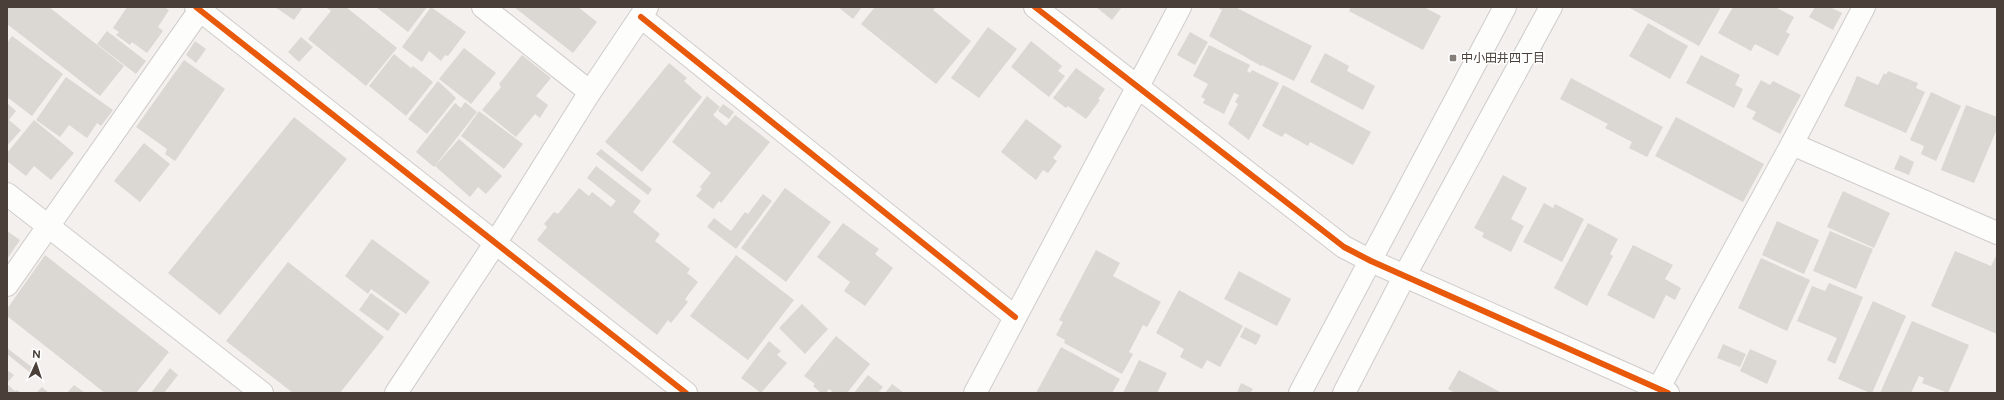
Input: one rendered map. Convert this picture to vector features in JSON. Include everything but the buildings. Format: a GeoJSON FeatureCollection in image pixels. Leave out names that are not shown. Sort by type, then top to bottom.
{"type":"FeatureCollection","features":[{"type":"Feature","properties":{"kind":"street"},"geometry":{"type":"LineString","coordinates":[[483,7],[590,92]]}},
{"type":"Feature","properties":{"kind":"street"},"geometry":{"type":"LineString","coordinates":[[1035,7],[1344,247],[1371,261],[1405,275],[1661,392],[1864,7]]}},
{"type":"Feature","properties":{"kind":"street"},"geometry":{"type":"LineString","coordinates":[[975,393],[1180,7]]}},
{"type":"Feature","properties":{"kind":"street"},"geometry":{"type":"LineString","coordinates":[[1300,393],[1505,7]]}},
{"type":"Feature","properties":{"kind":"street"},"geometry":{"type":"LineString","coordinates":[[1344,393],[1405,275],[1552,7]]}},
{"type":"Feature","properties":{"kind":"street"},"geometry":{"type":"LineString","coordinates":[[7,285],[199,8],[686,393]]}},
{"type":"Feature","properties":{"kind":"street"},"geometry":{"type":"LineString","coordinates":[[396,393],[496,242],[590,92],[644,12],[1015,317]]}},
{"type":"Feature","properties":{"kind":"street"},"geometry":{"type":"LineString","coordinates":[[1792,144],[1997,233]]}},
{"type":"Feature","properties":{"kind":"street"},"geometry":{"type":"LineString","coordinates":[[7,194],[262,393]]}},
{"type":"Feature","properties":{"kind":"cycle path"},"geometry":{"type":"LineString","coordinates":[[196,7],[686,393]]}},
{"type":"Feature","properties":{"kind":"cycle path"},"geometry":{"type":"LineString","coordinates":[[1035,7],[1344,247],[1371,261],[1668,393]]}},
{"type":"Feature","properties":{"kind":"cycle path"},"geometry":{"type":"LineString","coordinates":[[641,17],[1015,317]]}},
{"type":"Feature","properties":{"kind":"place","name":"中小田井四丁目"},"geometry":{"type":"Point","coordinates":[1453,58]}}]}
